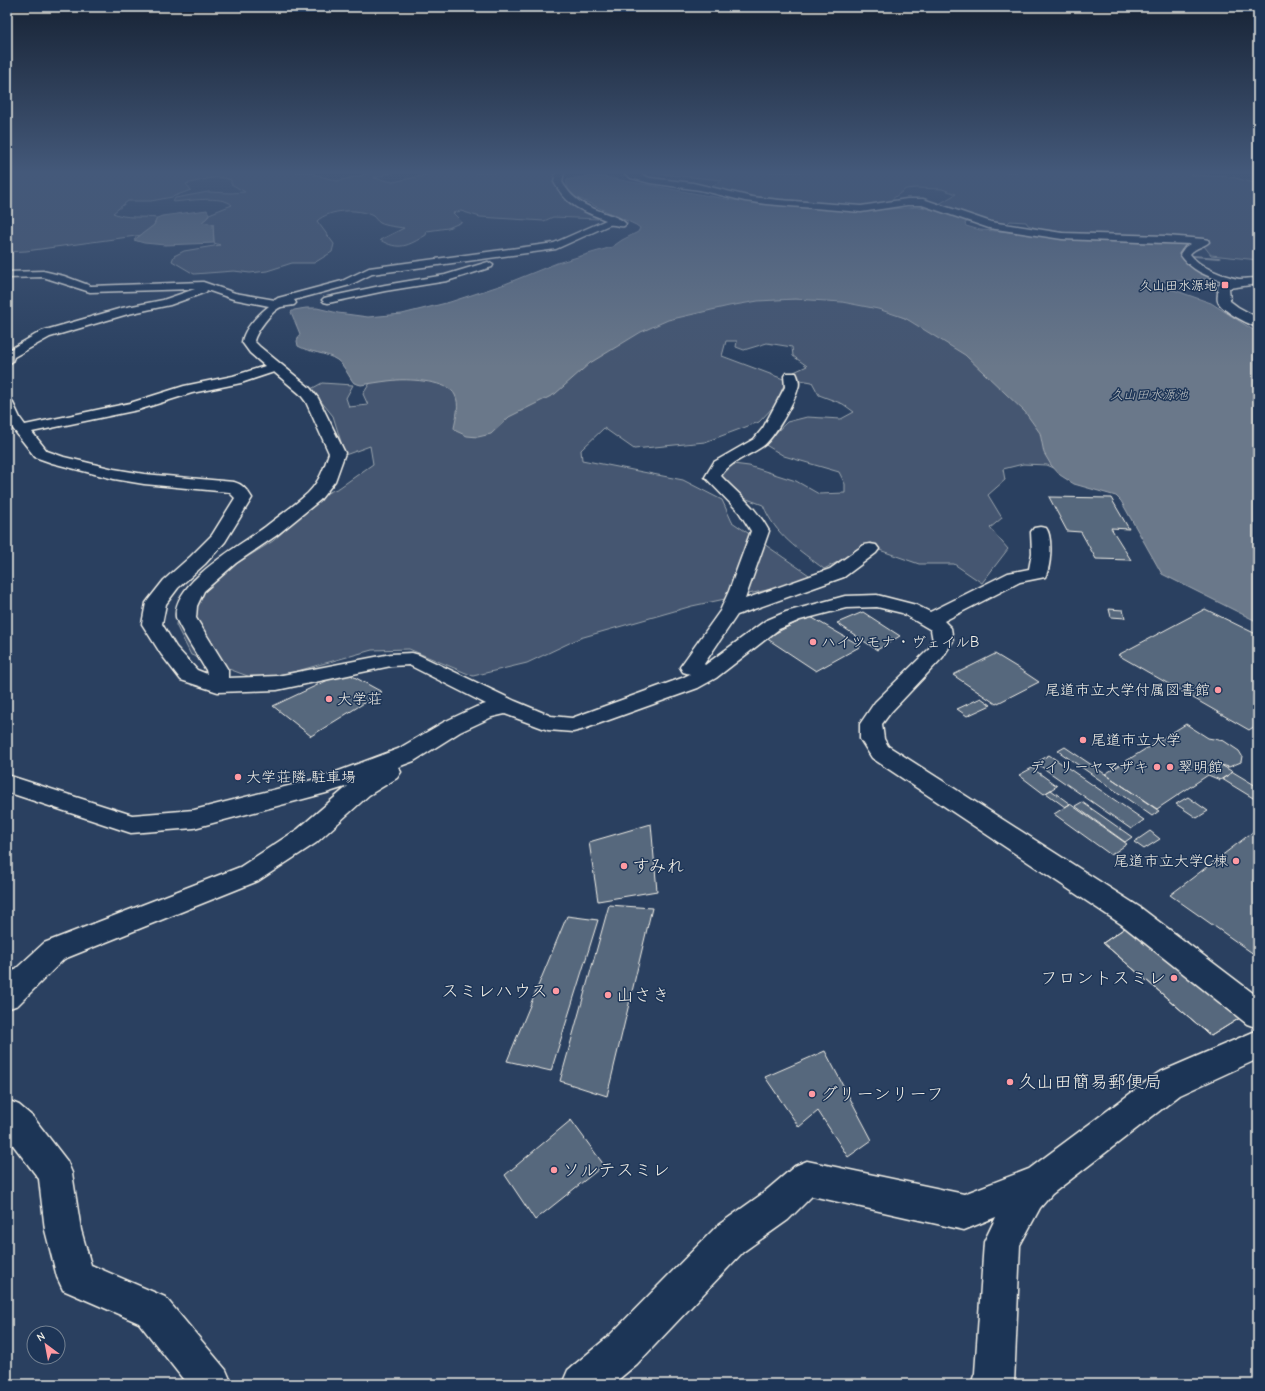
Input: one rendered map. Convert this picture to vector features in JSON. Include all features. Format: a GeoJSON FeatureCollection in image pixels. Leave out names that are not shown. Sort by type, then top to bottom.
{"type":"FeatureCollection","features":[{"type":"Feature","properties":{"kind":"street"},"geometry":{"type":"LineString","coordinates":[[218,685],[216,670],[186,618],[187,606],[196,588],[229,559],[271,531],[314,496],[327,481],[337,453],[313,401],[305,391],[255,350],[248,342],[249,335],[265,315],[280,304],[282,300],[346,283],[369,271],[556,246],[577,237]]}},
{"type":"Feature","properties":{"kind":"street"},"geometry":{"type":"LineString","coordinates":[[1099,237],[1204,242],[1186,251],[1185,254],[1187,259],[1200,268],[1233,280],[1258,281]]}},
{"type":"Feature","properties":{"kind":"street"},"geometry":{"type":"LineString","coordinates":[[7,275],[43,274],[60,278],[90,289],[114,289],[185,284],[203,285],[233,296],[280,304],[336,300],[385,288],[447,278],[490,264],[563,253],[578,248]]}},
{"type":"Feature","properties":{"kind":"street"},"geometry":{"type":"LineString","coordinates":[[1233,280],[1223,286],[1224,302],[1234,310],[1258,323]]}},
{"type":"Feature","properties":{"kind":"street"},"geometry":{"type":"LineString","coordinates":[[7,359],[9,355],[46,334],[126,311],[166,303],[194,292],[210,288]]}},
{"type":"Feature","properties":{"kind":"street"},"geometry":{"type":"LineString","coordinates":[[12,418],[133,406],[189,389],[236,380],[270,369],[273,365]]}},
{"type":"Feature","properties":{"kind":"street"},"geometry":{"type":"LineString","coordinates":[[708,673],[691,667],[730,611],[739,591],[760,531],[751,512],[722,487],[714,477],[720,464],[759,442],[770,430],[792,387],[791,376]]}},
{"type":"Feature","properties":{"kind":"street"},"geometry":{"type":"LineString","coordinates":[[12,418],[41,454],[58,460],[114,474],[144,479],[234,487],[244,498],[219,538],[198,560],[171,584],[156,603],[152,624],[168,650],[190,675],[218,685],[277,683],[391,660],[412,659],[507,706],[548,723],[573,725],[690,684],[708,673],[772,625],[793,616],[845,602],[877,601],[909,609],[930,620],[941,628],[943,641],[936,653],[883,707],[871,724],[872,739],[880,752],[1131,916],[1258,1015]]}},
{"type":"Feature","properties":{"kind":"street"},"geometry":{"type":"LineString","coordinates":[[930,620],[1015,577],[1038,573],[1041,553],[1040,532]]}},
{"type":"Feature","properties":{"kind":"street"},"geometry":{"type":"LineString","coordinates":[[730,611],[837,573],[870,549]]}},
{"type":"Feature","properties":{"kind":"street"},"geometry":{"type":"LineString","coordinates":[[7,783],[40,792],[131,824],[194,819],[326,785],[406,755],[452,727],[484,712],[507,706]]}},
{"type":"Feature","properties":{"kind":"street"},"geometry":{"type":"LineString","coordinates":[[7,996],[54,951],[249,874],[307,836],[360,789],[394,769],[406,755]]}},
{"type":"Feature","properties":{"kind":"street"},"geometry":{"type":"LineString","coordinates":[[991,1384],[995,1381],[1002,1242],[1028,1196],[1040,1182],[1169,1084],[1258,1044]]}},
{"type":"Feature","properties":{"kind":"street"},"geometry":{"type":"LineString","coordinates":[[7,1116],[21,1128],[55,1173],[63,1230],[76,1277],[152,1310],[212,1384]]}},
{"type":"Feature","properties":{"kind":"street"},"geometry":{"type":"LineString","coordinates":[[582,1384],[623,1350],[730,1239],[775,1207],[807,1178],[964,1212],[1040,1182]]}},
{"type":"Feature","properties":{"kind":"shaded area"},"geometry":{"type":"Polygon","coordinates":[[[7,237],[129,237],[26,251],[7,252],[7,237]]]}},
{"type":"Feature","properties":{"kind":"shaded area"},"geometry":{"type":"Polygon","coordinates":[[[214,237],[329,237],[334,244],[332,252],[314,263],[292,263],[267,271],[250,273],[234,271],[194,274],[172,261],[174,256],[184,251],[220,245],[214,243],[214,237]]]}},
{"type":"Feature","properties":{"kind":"shaded area"},"geometry":{"type":"Polygon","coordinates":[[[386,237],[423,237],[403,246],[393,245],[380,240],[386,237]]]}},
{"type":"Feature","properties":{"kind":"shaded area"},"geometry":{"type":"Polygon","coordinates":[[[1134,237],[1258,237],[1258,260],[1211,255],[1204,246],[1210,240],[1134,237]]]}},
{"type":"Feature","properties":{"kind":"shaded area"},"geometry":{"type":"Polygon","coordinates":[[[767,299],[862,299],[994,358],[1079,479],[1047,465],[1023,464],[1003,469],[1005,480],[988,495],[1002,518],[990,528],[1008,549],[982,583],[954,564],[919,564],[868,546],[824,569],[781,534],[768,516],[763,505],[720,489],[716,471],[733,464],[749,466],[796,481],[819,494],[845,493],[845,484],[839,472],[784,456],[764,444],[787,422],[807,417],[841,419],[854,412],[843,404],[819,395],[812,382],[800,380],[794,372],[807,366],[793,356],[792,347],[767,343],[744,350],[736,347],[737,341],[726,341],[722,356],[786,380],[776,404],[759,422],[705,442],[634,449],[604,428],[581,450],[582,460],[683,480],[722,500],[732,522],[812,577],[772,589],[692,606],[580,638],[527,663],[473,676],[409,649],[372,650],[290,673],[253,678],[191,655],[176,625],[178,607],[220,574],[273,541],[322,495],[339,488],[373,464],[370,446],[345,455],[333,416],[311,389],[322,383],[353,385],[346,398],[349,407],[368,405],[363,394],[370,383],[360,381],[556,372],[688,308],[767,299]]]}},
{"type":"Feature","properties":{"kind":"water"},"geometry":{"type":"Polygon","coordinates":[[[138,237],[214,237],[214,243],[165,245],[144,243],[134,240],[138,237]]]}},
{"type":"Feature","properties":{"kind":"water","name":"久山田水源池"},"geometry":{"type":"Polygon","coordinates":[[[628,237],[1092,237],[1190,243],[1191,245],[1181,250],[1183,257],[1192,268],[1218,278],[1154,283],[1211,303],[1258,333],[1258,622],[1162,574],[1121,501],[1116,496],[1074,484],[1060,475],[1051,465],[1044,453],[1040,433],[1025,412],[965,355],[905,318],[878,309],[842,302],[795,299],[758,301],[668,320],[641,332],[590,363],[555,394],[509,417],[491,434],[478,437],[467,436],[456,431],[454,428],[457,403],[455,395],[451,390],[437,384],[419,381],[388,381],[361,385],[354,383],[337,360],[328,355],[307,350],[298,346],[297,341],[300,334],[291,312],[294,310],[317,308],[338,313],[368,317],[402,314],[450,302],[505,284],[557,263],[612,247],[628,237]]]}},
{"type":"Feature","properties":{"kind":"building"},"geometry":{"type":"Polygon","coordinates":[[[1049,497],[1111,498],[1129,529],[1111,528],[1131,560],[1096,559],[1081,532],[1067,531],[1049,497]]]}},
{"type":"Feature","properties":{"kind":"building"},"geometry":{"type":"Polygon","coordinates":[[[1109,609],[1123,610],[1125,618],[1111,617],[1109,609]]]}},
{"type":"Feature","properties":{"kind":"building","name":"尾道市立大学付属図書館"},"geometry":{"type":"Polygon","coordinates":[[[1205,609],[1258,635],[1258,724],[1249,730],[1118,655],[1205,609]]]}},
{"type":"Feature","properties":{"kind":"building"},"geometry":{"type":"Polygon","coordinates":[[[863,612],[900,636],[877,650],[837,623],[863,612]]]}},
{"type":"Feature","properties":{"kind":"building","name":"ハイツモナ・ヴェイルB"},"geometry":{"type":"Polygon","coordinates":[[[809,616],[861,646],[816,671],[766,638],[809,616]]]}},
{"type":"Feature","properties":{"kind":"building"},"geometry":{"type":"Polygon","coordinates":[[[995,654],[1039,682],[996,704],[953,675],[995,654]]]}},
{"type":"Feature","properties":{"kind":"building","name":"大学荘"},"geometry":{"type":"Polygon","coordinates":[[[345,672],[382,692],[311,736],[273,706],[345,672]]]}},
{"type":"Feature","properties":{"kind":"building"},"geometry":{"type":"Polygon","coordinates":[[[981,698],[991,705],[967,716],[957,709],[981,698]]]}},
{"type":"Feature","properties":{"kind":"building","name":"翠明館"},"geometry":{"type":"Polygon","coordinates":[[[1186,724],[1208,738],[1224,741],[1239,751],[1242,756],[1241,762],[1229,767],[1221,765],[1233,772],[1220,780],[1208,775],[1157,809],[1105,774],[1186,724]]]}},
{"type":"Feature","properties":{"kind":"building"},"geometry":{"type":"Polygon","coordinates":[[[1065,747],[1159,811],[1152,816],[1058,751],[1065,747]]]}},
{"type":"Feature","properties":{"kind":"building"},"geometry":{"type":"Polygon","coordinates":[[[1049,755],[1144,820],[1131,829],[1036,763],[1049,755]]]}},
{"type":"Feature","properties":{"kind":"building"},"geometry":{"type":"Polygon","coordinates":[[[1032,768],[1057,786],[1044,794],[1019,775],[1032,768]]]}},
{"type":"Feature","properties":{"kind":"building"},"geometry":{"type":"Polygon","coordinates":[[[1233,772],[1258,787],[1258,801],[1222,779],[1233,772]]]}},
{"type":"Feature","properties":{"kind":"building"},"geometry":{"type":"Polygon","coordinates":[[[1051,790],[1070,804],[1065,807],[1046,793],[1051,790]]]}},
{"type":"Feature","properties":{"kind":"building"},"geometry":{"type":"Polygon","coordinates":[[[1188,797],[1208,811],[1197,818],[1176,804],[1188,797]]]}},
{"type":"Feature","properties":{"kind":"building"},"geometry":{"type":"Polygon","coordinates":[[[1082,802],[1132,837],[1125,842],[1075,806],[1082,802]]]}},
{"type":"Feature","properties":{"kind":"building"},"geometry":{"type":"Polygon","coordinates":[[[1070,804],[1127,844],[1111,855],[1054,814],[1070,804]]]}},
{"type":"Feature","properties":{"kind":"building","name":"すみれ"},"geometry":{"type":"Polygon","coordinates":[[[651,824],[657,891],[598,901],[589,842],[651,824]]]}},
{"type":"Feature","properties":{"kind":"building","name":"尾道市立大学C棟"},"geometry":{"type":"Polygon","coordinates":[[[1258,828],[1258,957],[1170,895],[1258,828]]]}},
{"type":"Feature","properties":{"kind":"building"},"geometry":{"type":"Polygon","coordinates":[[[1150,831],[1160,839],[1144,849],[1134,842],[1150,831]]]}},
{"type":"Feature","properties":{"kind":"building","name":"山さき"},"geometry":{"type":"Polygon","coordinates":[[[609,905],[652,908],[607,1096],[560,1081],[609,905]]]}},
{"type":"Feature","properties":{"kind":"building","name":"スミレハウス"},"geometry":{"type":"Polygon","coordinates":[[[567,916],[598,920],[551,1071],[507,1061],[567,916]]]}},
{"type":"Feature","properties":{"kind":"building","name":"フロントスミレ"},"geometry":{"type":"Polygon","coordinates":[[[1132,923],[1248,1013],[1211,1036],[1103,943],[1132,923]]]}},
{"type":"Feature","properties":{"kind":"building","name":"フロントスミレ"},"geometry":{"type":"Polygon","coordinates":[[[1132,923],[1248,1013],[1211,1036],[1103,943],[1132,923]]]}},
{"type":"Feature","properties":{"kind":"building","name":"グリーンリーフ"},"geometry":{"type":"Polygon","coordinates":[[[825,1051],[872,1140],[848,1157],[818,1111],[799,1127],[765,1077],[825,1051]]]}},
{"type":"Feature","properties":{"kind":"building","name":"ソルテスミレ"},"geometry":{"type":"Polygon","coordinates":[[[571,1120],[604,1165],[535,1220],[505,1175],[571,1120]]]}},
{"type":"Feature","properties":{"kind":"waterway"},"geometry":{"type":"LineString","coordinates":[[1181,255],[1219,258]]}},
{"type":"Feature","properties":{"kind":"place","name":"久山田水源地"},"geometry":{"type":"Point","coordinates":[1225,285]}},
{"type":"Feature","properties":{"kind":"place","name":"ハイツモナ・ヴェイルB"},"geometry":{"type":"Point","coordinates":[813,642]}},
{"type":"Feature","properties":{"kind":"place","name":"尾道市立大学付属図書館"},"geometry":{"type":"Point","coordinates":[1218,690]}},
{"type":"Feature","properties":{"kind":"place","name":"大学荘"},"geometry":{"type":"Point","coordinates":[329,699]}},
{"type":"Feature","properties":{"kind":"place","name":"尾道市立大学"},"geometry":{"type":"Point","coordinates":[1083,740]}},
{"type":"Feature","properties":{"kind":"place","name":"デイリーヤマザキ"},"geometry":{"type":"Point","coordinates":[1157,767]}},
{"type":"Feature","properties":{"kind":"place","name":"翠明館"},"geometry":{"type":"Point","coordinates":[1170,767]}},
{"type":"Feature","properties":{"kind":"place","name":"大学荘隣 駐車場"},"geometry":{"type":"Point","coordinates":[238,777]}},
{"type":"Feature","properties":{"kind":"place","name":"尾道市立大学C棟"},"geometry":{"type":"Point","coordinates":[1236,861]}},
{"type":"Feature","properties":{"kind":"place","name":"すみれ"},"geometry":{"type":"Point","coordinates":[624,866]}},
{"type":"Feature","properties":{"kind":"place","name":"フロントスミレ"},"geometry":{"type":"Point","coordinates":[1174,978]}},
{"type":"Feature","properties":{"kind":"place","name":"スミレハウス"},"geometry":{"type":"Point","coordinates":[556,991]}},
{"type":"Feature","properties":{"kind":"place","name":"山さき"},"geometry":{"type":"Point","coordinates":[608,995]}},
{"type":"Feature","properties":{"kind":"place","name":"久山田簡易郵便局"},"geometry":{"type":"Point","coordinates":[1010,1082]}},
{"type":"Feature","properties":{"kind":"place","name":"グリーンリーフ"},"geometry":{"type":"Point","coordinates":[812,1094]}},
{"type":"Feature","properties":{"kind":"place","name":"ソルテスミレ"},"geometry":{"type":"Point","coordinates":[554,1170]}}]}
